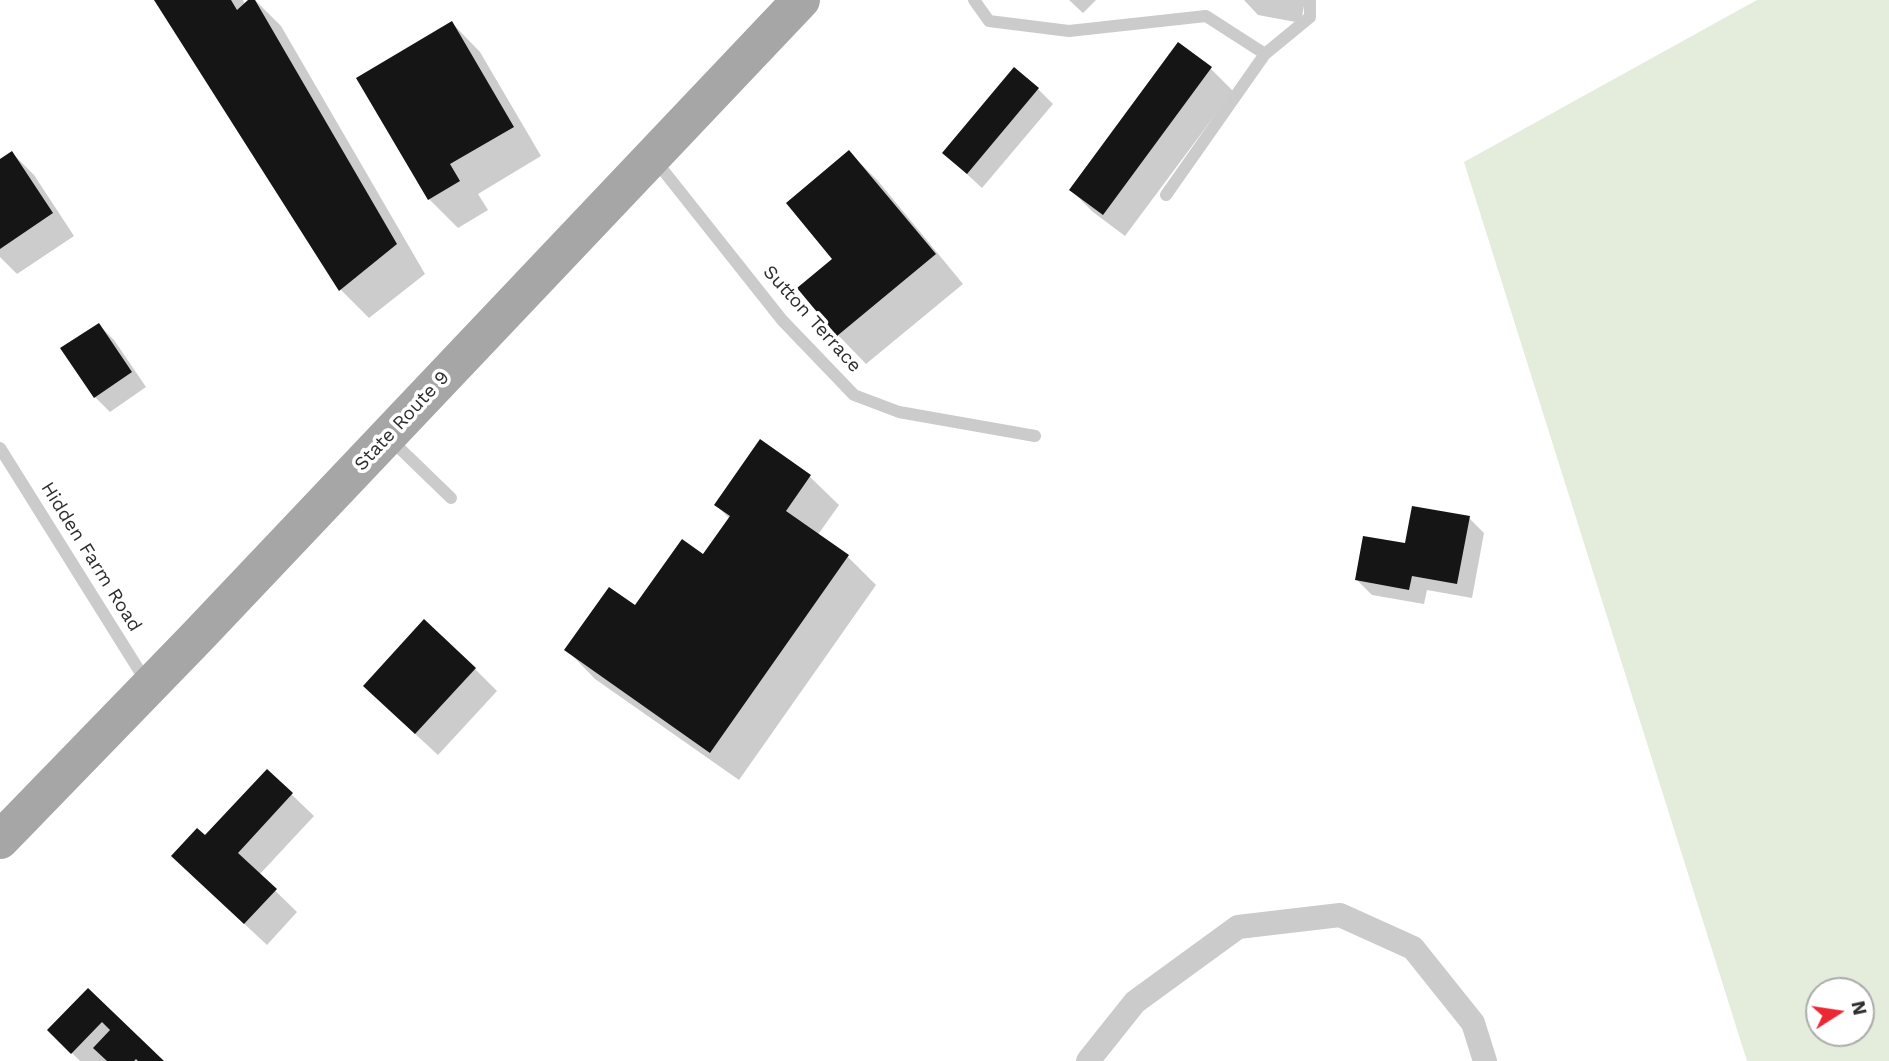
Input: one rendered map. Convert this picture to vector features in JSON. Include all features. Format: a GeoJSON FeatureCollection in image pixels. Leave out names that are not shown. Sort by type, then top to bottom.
{"type":"FeatureCollection","features":[{"type":"Feature","properties":{"kind":"main road","name":"State Route 9"},"geometry":{"type":"LineString","coordinates":[[0,840],[802,0]]}},
{"type":"Feature","properties":{"kind":"street"},"geometry":{"type":"LineString","coordinates":[[1088,1061],[1135,1002],[1238,927],[1340,915],[1412,948],[1473,1023],[1485,1061]]}},
{"type":"Feature","properties":{"kind":"lane"},"geometry":{"type":"LineString","coordinates":[[974,0],[989,21],[1069,31],[1206,16],[1265,54]]}},
{"type":"Feature","properties":{"kind":"lane"},"geometry":{"type":"LineString","coordinates":[[1166,195],[1265,54],[1310,17],[1310,0]]}},
{"type":"Feature","properties":{"kind":"lane","name":"Sutton Terrace"},"geometry":{"type":"LineString","coordinates":[[652,156],[782,320],[855,395],[899,412],[1035,436]]}},
{"type":"Feature","properties":{"kind":"lane"},"geometry":{"type":"LineString","coordinates":[[387,436],[451,498]]}},
{"type":"Feature","properties":{"kind":"lane","name":"Hidden Farm Road"},"geometry":{"type":"LineString","coordinates":[[0,448],[149,686]]}},
{"type":"Feature","properties":{"kind":"green space"},"geometry":{"type":"Polygon","coordinates":[[[1757,0],[1889,0],[1889,1061],[1747,1061],[1464,162],[1757,0]]]}},
{"type":"Feature","properties":{"kind":"building"},"geometry":{"type":"Polygon","coordinates":[[[154,0],[231,0],[237,10],[248,0],[255,0],[397,244],[339,291],[154,0]]]}},
{"type":"Feature","properties":{"kind":"building"},"geometry":{"type":"Polygon","coordinates":[[[452,21],[514,127],[450,164],[460,181],[428,200],[356,78],[452,21]]]}},
{"type":"Feature","properties":{"kind":"building"},"geometry":{"type":"Polygon","coordinates":[[[1178,42],[1212,67],[1103,215],[1069,190],[1178,42]]]}},
{"type":"Feature","properties":{"kind":"building"},"geometry":{"type":"Polygon","coordinates":[[[1014,67],[1039,88],[967,174],[942,153],[1014,67]]]}},
{"type":"Feature","properties":{"kind":"building"},"geometry":{"type":"Polygon","coordinates":[[[849,150],[936,254],[837,336],[797,288],[832,259],[786,203],[849,150]]]}},
{"type":"Feature","properties":{"kind":"building"},"geometry":{"type":"Polygon","coordinates":[[[12,151],[53,213],[0,249],[0,159],[12,151]]]}},
{"type":"Feature","properties":{"kind":"building"},"geometry":{"type":"Polygon","coordinates":[[[99,323],[132,372],[94,398],[60,348],[99,323]]]}},
{"type":"Feature","properties":{"kind":"building"},"geometry":{"type":"Polygon","coordinates":[[[760,439],[811,475],[786,511],[849,555],[710,753],[564,650],[609,587],[635,605],[682,539],[703,554],[730,516],[714,505],[760,439]]]}},
{"type":"Feature","properties":{"kind":"building"},"geometry":{"type":"Polygon","coordinates":[[[1412,506],[1470,516],[1457,584],[1412,576],[1409,590],[1355,580],[1363,536],[1405,543],[1412,506]]]}},
{"type":"Feature","properties":{"kind":"building"},"geometry":{"type":"Polygon","coordinates":[[[424,619],[476,668],[415,734],[363,686],[424,619]]]}},
{"type":"Feature","properties":{"kind":"building"},"geometry":{"type":"Polygon","coordinates":[[[267,769],[293,793],[238,853],[277,889],[244,924],[171,856],[197,828],[205,835],[267,769]]]}},
{"type":"Feature","properties":{"kind":"building"},"geometry":{"type":"Polygon","coordinates":[[[88,988],[164,1061],[107,1061],[93,1048],[110,1030],[102,1022],[71,1054],[47,1030],[88,988]]]}}]}
